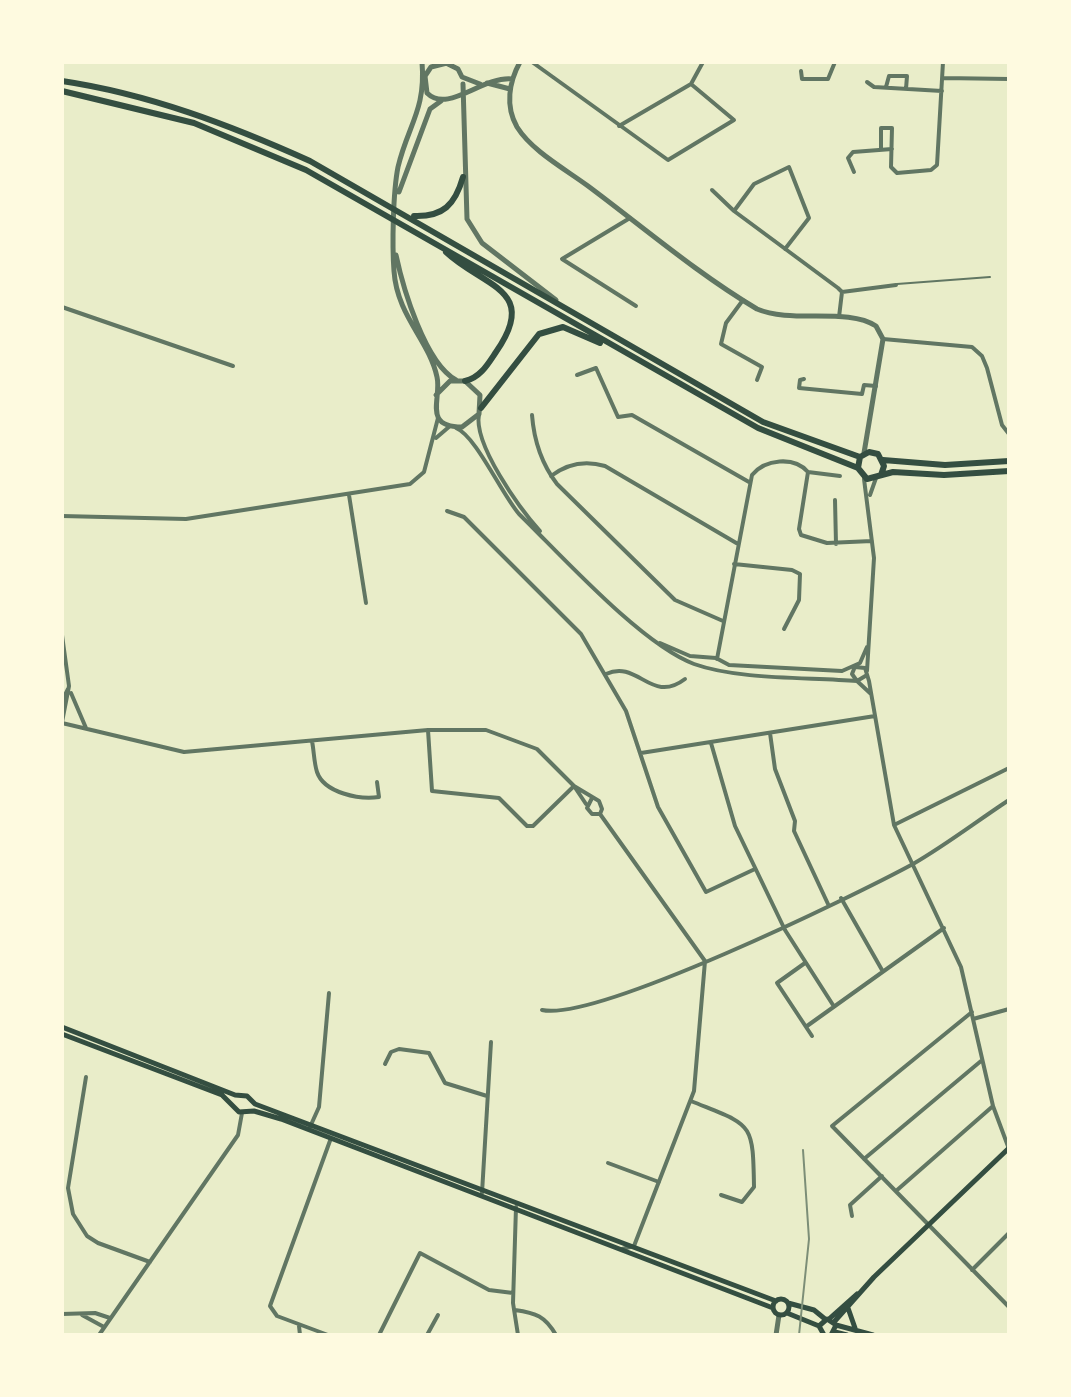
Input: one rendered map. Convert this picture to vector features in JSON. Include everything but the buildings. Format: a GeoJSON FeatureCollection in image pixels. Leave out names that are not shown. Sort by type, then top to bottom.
{"type":"FeatureCollection","features":[{"type":"Feature","properties":{"kind":"main road"},"geometry":{"type":"LineString","coordinates":[[62,81],[161,103],[238,129],[410,216],[763,422],[862,455],[874,453],[883,460],[945,465],[1009,461]]}},
{"type":"Feature","properties":{"kind":"main road"},"geometry":{"type":"LineString","coordinates":[[62,92],[156,112],[232,137],[355,197],[758,428],[858,468],[863,477],[1009,471]]}},
{"type":"Feature","properties":{"kind":"main road"},"geometry":{"type":"LineString","coordinates":[[410,216],[429,217],[447,209],[458,194],[463,177]]}},
{"type":"Feature","properties":{"kind":"main road"},"geometry":{"type":"LineString","coordinates":[[438,244],[506,293],[513,306],[508,335],[479,374],[465,381]]}},
{"type":"Feature","properties":{"kind":"main road"},"geometry":{"type":"LineString","coordinates":[[480,411],[530,342],[550,328],[575,330],[629,355]]}},
{"type":"Feature","properties":{"kind":"main road"},"geometry":{"type":"LineString","coordinates":[[858,468],[862,455]]}},
{"type":"Feature","properties":{"kind":"main road"},"geometry":{"type":"LineString","coordinates":[[879,476],[883,460]]}},
{"type":"Feature","properties":{"kind":"main road"},"geometry":{"type":"LineString","coordinates":[[62,1027],[241,1096],[310,1127],[482,1192],[522,1203],[776,1301],[814,1310],[831,1321],[873,1335]]}},
{"type":"Feature","properties":{"kind":"main road"},"geometry":{"type":"LineString","coordinates":[[62,1034],[222,1095],[242,1113],[250,1110],[310,1127]]}},
{"type":"Feature","properties":{"kind":"main road"},"geometry":{"type":"LineString","coordinates":[[235,1104],[241,1096]]}},
{"type":"Feature","properties":{"kind":"main road"},"geometry":{"type":"LineString","coordinates":[[250,1110],[252,1102]]}},
{"type":"Feature","properties":{"kind":"main road"},"geometry":{"type":"LineString","coordinates":[[482,1192],[514,1208],[773,1308],[779,1315],[787,1313],[821,1332],[1009,1148]]}},
{"type":"Feature","properties":{"kind":"main road"},"geometry":{"type":"LineString","coordinates":[[831,1321],[858,1294]]}},
{"type":"Feature","properties":{"kind":"main road"},"geometry":{"type":"LineString","coordinates":[[773,1308],[776,1301]]}},
{"type":"Feature","properties":{"kind":"main road"},"geometry":{"type":"LineString","coordinates":[[787,1313],[788,1303]]}},
{"type":"Feature","properties":{"kind":"main road"},"geometry":{"type":"LineString","coordinates":[[848,1307],[855,1328]]}},
{"type":"Feature","properties":{"kind":"main road"},"geometry":{"type":"LineString","coordinates":[[831,1321],[832,1334],[847,1335]]}},
{"type":"Feature","properties":{"kind":"street"},"geometry":{"type":"LineString","coordinates":[[422,62],[427,93],[442,101]]}},
{"type":"Feature","properties":{"kind":"street"},"geometry":{"type":"LineString","coordinates":[[62,516],[186,519],[349,495],[418,480],[435,440],[437,377],[400,302],[394,273],[394,246],[399,167],[417,119],[424,82],[431,67],[446,62],[455,66],[463,81],[464,207],[473,232],[493,253],[563,306]]}},
{"type":"Feature","properties":{"kind":"street"},"geometry":{"type":"LineString","coordinates":[[520,62],[510,89],[511,112],[526,138],[630,218],[767,314],[870,322],[883,339],[868,438],[862,455]]}},
{"type":"Feature","properties":{"kind":"street"},"geometry":{"type":"LineString","coordinates":[[532,62],[668,160],[734,120],[691,84]]}},
{"type":"Feature","properties":{"kind":"street"},"geometry":{"type":"LineString","coordinates":[[619,126],[691,84],[703,62]]}},
{"type":"Feature","properties":{"kind":"street"},"geometry":{"type":"LineString","coordinates":[[801,71],[802,79],[828,79],[835,62]]}},
{"type":"Feature","properties":{"kind":"street"},"geometry":{"type":"LineString","coordinates":[[881,149],[881,128],[892,128],[891,167],[897,173],[931,170],[937,165],[943,62]]}},
{"type":"Feature","properties":{"kind":"street"},"geometry":{"type":"LineString","coordinates":[[886,87],[889,76],[907,76],[906,89]]}},
{"type":"Feature","properties":{"kind":"street"},"geometry":{"type":"LineString","coordinates":[[943,77],[1009,79]]}},
{"type":"Feature","properties":{"kind":"street"},"geometry":{"type":"LineString","coordinates":[[397,196],[430,109],[483,84],[512,79]]}},
{"type":"Feature","properties":{"kind":"street"},"geometry":{"type":"LineString","coordinates":[[463,81],[510,89]]}},
{"type":"Feature","properties":{"kind":"street"},"geometry":{"type":"LineString","coordinates":[[452,99],[463,81]]}},
{"type":"Feature","properties":{"kind":"street"},"geometry":{"type":"LineString","coordinates":[[867,82],[886,87],[942,91]]}},
{"type":"Feature","properties":{"kind":"street"},"geometry":{"type":"LineString","coordinates":[[452,99],[460,107],[463,118]]}},
{"type":"Feature","properties":{"kind":"street"},"geometry":{"type":"LineString","coordinates":[[854,172],[848,158],[853,152],[892,149]]}},
{"type":"Feature","properties":{"kind":"street"},"geometry":{"type":"LineString","coordinates":[[734,211],[754,184],[789,167],[809,218],[785,249]]}},
{"type":"Feature","properties":{"kind":"street"},"geometry":{"type":"LineString","coordinates":[[712,190],[734,211],[842,292],[896,285]]}},
{"type":"Feature","properties":{"kind":"street"},"geometry":{"type":"LineString","coordinates":[[630,218],[562,259],[636,306]]}},
{"type":"Feature","properties":{"kind":"street"},"geometry":{"type":"LineString","coordinates":[[394,246],[408,301],[442,368],[456,380]]}},
{"type":"Feature","properties":{"kind":"street"},"geometry":{"type":"LineString","coordinates":[[839,319],[842,292]]}},
{"type":"Feature","properties":{"kind":"street"},"geometry":{"type":"LineString","coordinates":[[743,300],[726,323],[721,344],[762,367],[757,380]]}},
{"type":"Feature","properties":{"kind":"street"},"geometry":{"type":"LineString","coordinates":[[62,307],[233,366]]}},
{"type":"Feature","properties":{"kind":"street"},"geometry":{"type":"LineString","coordinates":[[883,339],[972,347],[982,356],[1002,425],[1009,434]]}},
{"type":"Feature","properties":{"kind":"street"},"geometry":{"type":"LineString","coordinates":[[577,375],[596,368],[618,417],[632,415],[749,482]]}},
{"type":"Feature","properties":{"kind":"street"},"geometry":{"type":"LineString","coordinates":[[804,379],[800,380],[799,388],[809,390],[862,394],[864,385],[876,386]]}},
{"type":"Feature","properties":{"kind":"street"},"geometry":{"type":"LineString","coordinates":[[436,395],[444,384],[456,380],[465,381],[480,395],[480,434],[508,492],[558,551]]}},
{"type":"Feature","properties":{"kind":"street"},"geometry":{"type":"LineString","coordinates":[[435,440],[452,426],[468,424],[480,411]]}},
{"type":"Feature","properties":{"kind":"street"},"geometry":{"type":"LineString","coordinates":[[437,415],[471,439],[505,497],[558,551],[651,639],[684,659],[715,666],[728,673],[857,681],[863,680],[867,673]]}},
{"type":"Feature","properties":{"kind":"street"},"geometry":{"type":"LineString","coordinates":[[532,415],[534,437],[551,476],[675,600],[723,621]]}},
{"type":"Feature","properties":{"kind":"street"},"geometry":{"type":"LineString","coordinates":[[868,438],[874,453]]}},
{"type":"Feature","properties":{"kind":"street"},"geometry":{"type":"LineString","coordinates":[[551,476],[560,469],[589,461],[605,466],[738,544]]}},
{"type":"Feature","properties":{"kind":"street"},"geometry":{"type":"LineString","coordinates":[[715,666],[749,482],[757,469],[770,462],[840,476]]}},
{"type":"Feature","properties":{"kind":"street"},"geometry":{"type":"LineString","coordinates":[[808,472],[799,529],[805,539],[836,544],[872,541]]}},
{"type":"Feature","properties":{"kind":"street"},"geometry":{"type":"LineString","coordinates":[[869,498],[879,476]]}},
{"type":"Feature","properties":{"kind":"street"},"geometry":{"type":"LineString","coordinates":[[863,477],[869,498],[874,558],[867,673],[894,825],[910,865],[961,967],[981,1061],[1009,1148]]}},
{"type":"Feature","properties":{"kind":"street"},"geometry":{"type":"LineString","coordinates":[[349,495],[366,603]]}},
{"type":"Feature","properties":{"kind":"street"},"geometry":{"type":"LineString","coordinates":[[835,500],[836,544]]}},
{"type":"Feature","properties":{"kind":"street"},"geometry":{"type":"LineString","coordinates":[[447,511],[464,517],[581,634],[626,711],[658,807],[706,892],[755,869]]}},
{"type":"Feature","properties":{"kind":"street"},"geometry":{"type":"LineString","coordinates":[[734,564],[786,569],[800,574],[799,600],[784,629]]}},
{"type":"Feature","properties":{"kind":"street"},"geometry":{"type":"LineString","coordinates":[[62,635],[69,686],[77,713],[86,729]]}},
{"type":"Feature","properties":{"kind":"street"},"geometry":{"type":"LineString","coordinates":[[651,639],[690,656],[716,659],[737,666],[842,671],[862,666],[867,673]]}},
{"type":"Feature","properties":{"kind":"street"},"geometry":{"type":"LineString","coordinates":[[867,647],[852,674],[871,694]]}},
{"type":"Feature","properties":{"kind":"street"},"geometry":{"type":"LineString","coordinates":[[606,674],[618,669],[629,671],[661,688],[676,685],[685,679]]}},
{"type":"Feature","properties":{"kind":"street"},"geometry":{"type":"LineString","coordinates":[[62,701],[69,686]]}},
{"type":"Feature","properties":{"kind":"street"},"geometry":{"type":"LineString","coordinates":[[69,686],[62,723],[173,752],[428,730],[466,728],[504,733],[542,753],[574,786],[592,814],[600,814]]}},
{"type":"Feature","properties":{"kind":"street"},"geometry":{"type":"LineString","coordinates":[[641,753],[875,716]]}},
{"type":"Feature","properties":{"kind":"street"},"geometry":{"type":"LineString","coordinates":[[428,730],[432,791],[499,798],[527,826],[533,826],[574,786]]}},
{"type":"Feature","properties":{"kind":"street"},"geometry":{"type":"LineString","coordinates":[[770,733],[775,769],[795,821],[794,831],[828,904]]}},
{"type":"Feature","properties":{"kind":"street"},"geometry":{"type":"LineString","coordinates":[[312,741],[318,774],[323,782],[365,799],[379,797],[377,782]]}},
{"type":"Feature","properties":{"kind":"street"},"geometry":{"type":"LineString","coordinates":[[711,743],[735,826],[755,869],[783,926],[833,1005]]}},
{"type":"Feature","properties":{"kind":"street"},"geometry":{"type":"LineString","coordinates":[[894,825],[1009,768]]}},
{"type":"Feature","properties":{"kind":"street"},"geometry":{"type":"LineString","coordinates":[[574,786],[601,805],[600,814],[705,961],[691,1101],[634,1246],[622,1249]]}},
{"type":"Feature","properties":{"kind":"street"},"geometry":{"type":"LineString","coordinates":[[586,804],[592,798]]}},
{"type":"Feature","properties":{"kind":"street"},"geometry":{"type":"LineString","coordinates":[[542,1010],[584,1007],[705,961],[783,926],[910,865],[1009,800]]}},
{"type":"Feature","properties":{"kind":"street"},"geometry":{"type":"LineString","coordinates":[[841,898],[882,970]]}},
{"type":"Feature","properties":{"kind":"street"},"geometry":{"type":"LineString","coordinates":[[807,1026],[944,928]]}},
{"type":"Feature","properties":{"kind":"street"},"geometry":{"type":"LineString","coordinates":[[806,963],[777,983],[812,1036]]}},
{"type":"Feature","properties":{"kind":"street"},"geometry":{"type":"LineString","coordinates":[[310,1127],[319,1107],[329,993]]}},
{"type":"Feature","properties":{"kind":"street"},"geometry":{"type":"LineString","coordinates":[[973,1019],[1009,1009]]}},
{"type":"Feature","properties":{"kind":"street"},"geometry":{"type":"LineString","coordinates":[[972,1012],[832,1126],[1009,1307]]}},
{"type":"Feature","properties":{"kind":"street"},"geometry":{"type":"LineString","coordinates":[[482,1192],[491,1042]]}},
{"type":"Feature","properties":{"kind":"street"},"geometry":{"type":"LineString","coordinates":[[385,1064],[391,1052],[399,1049],[429,1053],[445,1083],[487,1096]]}},
{"type":"Feature","properties":{"kind":"street"},"geometry":{"type":"LineString","coordinates":[[864,1159],[981,1061]]}},
{"type":"Feature","properties":{"kind":"street"},"geometry":{"type":"LineString","coordinates":[[86,1077],[68,1200],[87,1236],[150,1262]]}},
{"type":"Feature","properties":{"kind":"street"},"geometry":{"type":"LineString","coordinates":[[691,1101],[742,1122],[752,1138],[754,1187],[742,1202],[721,1195]]}},
{"type":"Feature","properties":{"kind":"street"},"geometry":{"type":"LineString","coordinates":[[896,1191],[993,1106]]}},
{"type":"Feature","properties":{"kind":"street"},"geometry":{"type":"LineString","coordinates":[[99,1335],[238,1135],[242,1113]]}},
{"type":"Feature","properties":{"kind":"street"},"geometry":{"type":"LineString","coordinates":[[328,1335],[277,1316],[271,1302],[332,1135]]}},
{"type":"Feature","properties":{"kind":"street"},"geometry":{"type":"LineString","coordinates":[[608,1163],[659,1182]]}},
{"type":"Feature","properties":{"kind":"street"},"geometry":{"type":"LineString","coordinates":[[852,1216],[850,1205],[882,1176]]}},
{"type":"Feature","properties":{"kind":"street"},"geometry":{"type":"LineString","coordinates":[[518,1335],[513,1293],[514,1208],[522,1203]]}},
{"type":"Feature","properties":{"kind":"street"},"geometry":{"type":"LineString","coordinates":[[972,1270],[1009,1233]]}},
{"type":"Feature","properties":{"kind":"street"},"geometry":{"type":"LineString","coordinates":[[379,1335],[420,1253],[489,1290],[513,1293]]}},
{"type":"Feature","properties":{"kind":"street"},"geometry":{"type":"LineString","coordinates":[[515,1310],[540,1314],[556,1335]]}},
{"type":"Feature","properties":{"kind":"street"},"geometry":{"type":"LineString","coordinates":[[62,1314],[95,1313],[110,1318]]}},
{"type":"Feature","properties":{"kind":"street"},"geometry":{"type":"LineString","coordinates":[[80,1314],[104,1327]]}},
{"type":"Feature","properties":{"kind":"street"},"geometry":{"type":"LineString","coordinates":[[427,1335],[438,1315]]}},
{"type":"Feature","properties":{"kind":"street"},"geometry":{"type":"LineString","coordinates":[[776,1335],[779,1315]]}},
{"type":"Feature","properties":{"kind":"street"},"geometry":{"type":"LineString","coordinates":[[299,1326],[300,1335]]}},
{"type":"Feature","properties":{"kind":"lane"},"geometry":{"type":"LineString","coordinates":[[896,285],[990,277]]}},
{"type":"Feature","properties":{"kind":"railway"},"geometry":{"type":"LineString","coordinates":[[799,1335],[809,1239],[803,1150]]}}]}
